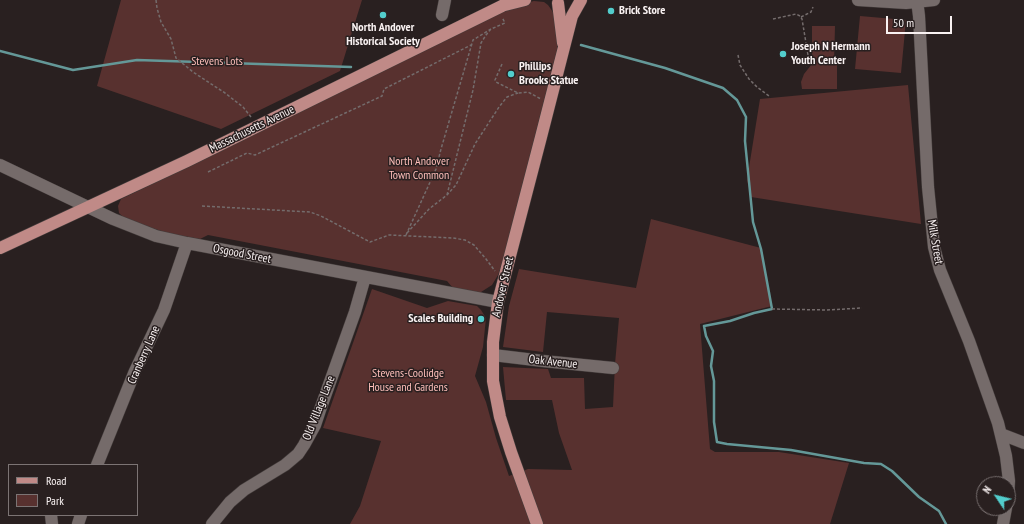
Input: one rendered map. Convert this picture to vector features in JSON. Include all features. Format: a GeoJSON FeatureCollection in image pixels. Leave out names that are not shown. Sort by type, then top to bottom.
{"type":"FeatureCollection","features":[{"type":"Feature","properties":{"kind":"main road","name":"Massachusetts Avenue"},"geometry":{"type":"LineString","coordinates":[[0,248],[256,127],[502,4],[525,0]]}},
{"type":"Feature","properties":{"kind":"main road"},"geometry":{"type":"LineString","coordinates":[[554,1],[570,5],[581,0]]}},
{"type":"Feature","properties":{"kind":"main road","name":"Andover Street"},"geometry":{"type":"LineString","coordinates":[[537,524],[500,417],[494,392],[493,355],[498,302],[572,16],[581,0]]}},
{"type":"Feature","properties":{"kind":"main road","name":"Andover Street"},"geometry":{"type":"LineString","coordinates":[[554,1],[563,50]]}},
{"type":"Feature","properties":{"kind":"street"},"geometry":{"type":"LineString","coordinates":[[442,15],[445,0]]}},
{"type":"Feature","properties":{"kind":"street"},"geometry":{"type":"LineString","coordinates":[[858,0],[934,0]]}},
{"type":"Feature","properties":{"kind":"street","name":"Milk Street"},"geometry":{"type":"LineString","coordinates":[[917,1],[929,195],[936,259],[985,384],[1001,434],[1008,476]]}},
{"type":"Feature","properties":{"kind":"street","name":"Osgood Street"},"geometry":{"type":"LineString","coordinates":[[0,166],[144,232],[156,236],[498,302]]}},
{"type":"Feature","properties":{"kind":"street","name":"Cranberry Lane"},"geometry":{"type":"LineString","coordinates":[[97,464],[135,371],[164,310],[187,243]]}},
{"type":"Feature","properties":{"kind":"street","name":"Old Village Lane"},"geometry":{"type":"LineString","coordinates":[[212,524],[230,502],[244,490],[285,465],[298,454],[304,445],[315,425],[355,312],[365,277]]}},
{"type":"Feature","properties":{"kind":"street","name":"Oak Avenue"},"geometry":{"type":"LineString","coordinates":[[493,355],[613,368]]}},
{"type":"Feature","properties":{"kind":"street"},"geometry":{"type":"LineString","coordinates":[[1001,434],[1024,443]]}},
{"type":"Feature","properties":{"kind":"path"},"geometry":{"type":"LineString","coordinates":[[156,0],[161,22],[170,39],[176,58],[243,107],[251,117],[256,127]]}},
{"type":"Feature","properties":{"kind":"path"},"geometry":{"type":"LineString","coordinates":[[406,235],[436,169],[442,142],[473,40],[491,29],[505,23],[502,4]]}},
{"type":"Feature","properties":{"kind":"path"},"geometry":{"type":"LineString","coordinates":[[801,17],[811,12],[813,7]]}},
{"type":"Feature","properties":{"kind":"path"},"geometry":{"type":"LineString","coordinates":[[773,20],[796,14],[801,17],[809,61],[806,66]]}},
{"type":"Feature","properties":{"kind":"path"},"geometry":{"type":"LineString","coordinates":[[447,195],[473,90],[481,43],[491,29]]}},
{"type":"Feature","properties":{"kind":"path"},"geometry":{"type":"LineString","coordinates":[[208,172],[247,153],[254,155],[382,96],[384,89],[471,45]]}},
{"type":"Feature","properties":{"kind":"path"},"geometry":{"type":"LineString","coordinates":[[738,55],[740,65],[749,78],[757,87],[769,96]]}},
{"type":"Feature","properties":{"kind":"path"},"geometry":{"type":"LineString","coordinates":[[502,64],[495,80],[496,82],[518,93]]}},
{"type":"Feature","properties":{"kind":"path"},"geometry":{"type":"LineString","coordinates":[[406,235],[429,209],[447,195],[456,185],[475,144],[499,107],[508,97],[518,93],[528,92],[542,100]]}},
{"type":"Feature","properties":{"kind":"path"},"geometry":{"type":"LineString","coordinates":[[202,206],[310,212],[321,216],[370,242],[388,235],[466,240],[474,246],[495,271]]}},
{"type":"Feature","properties":{"kind":"path"},"geometry":{"type":"LineString","coordinates":[[772,309],[827,310],[862,308]]}},
{"type":"Feature","properties":{"kind":"green space","name":"Stevens Lots"},"geometry":{"type":"Polygon","coordinates":[[[121,0],[362,0],[340,71],[221,129],[97,86],[121,0]]]}},
{"type":"Feature","properties":{"kind":"green space","name":"North Andover Town Common"},"geometry":{"type":"Polygon","coordinates":[[[534,1],[544,2],[555,15],[558,35],[557,50],[502,265],[492,285],[481,292],[469,292],[453,288],[447,281],[208,235],[200,239],[171,234],[142,225],[123,217],[119,213],[118,206],[121,199],[505,11],[534,1]]]}},
{"type":"Feature","properties":{"kind":"green space"},"geometry":{"type":"Polygon","coordinates":[[[860,16],[906,20],[901,73],[855,69],[860,16]]]}},
{"type":"Feature","properties":{"kind":"green space"},"geometry":{"type":"Polygon","coordinates":[[[812,26],[835,26],[834,64],[827,64],[837,65],[837,89],[802,89],[801,82],[804,74],[812,64],[812,26]]]}},
{"type":"Feature","properties":{"kind":"green space"},"geometry":{"type":"Polygon","coordinates":[[[908,85],[921,224],[751,197],[747,180],[760,99],[908,85]]]}},
{"type":"Feature","properties":{"kind":"green space","name":"Stevens-Coolidge House and Gardens"},"geometry":{"type":"Polygon","coordinates":[[[651,219],[761,248],[772,306],[700,324],[710,449],[715,452],[779,452],[849,463],[830,524],[350,524],[360,506],[381,441],[323,428],[372,289],[427,308],[448,301],[477,306],[486,318],[483,347],[475,376],[486,402],[509,476],[528,469],[572,470],[559,433],[552,400],[506,400],[503,367],[548,369],[551,378],[584,378],[585,409],[613,407],[619,318],[547,312],[543,352],[503,347],[509,306],[519,269],[636,288],[651,219]]]}},
{"type":"Feature","properties":{"kind":"waterway"},"geometry":{"type":"LineString","coordinates":[[581,45],[665,68],[723,88],[737,100],[746,117],[745,141],[753,222],[761,249],[772,309],[730,321],[704,326],[706,336],[713,351],[711,366],[714,381],[714,422],[717,442],[791,450],[864,463],[881,464],[892,471],[919,497],[939,511],[946,524]]}},
{"type":"Feature","properties":{"kind":"waterway"},"geometry":{"type":"LineString","coordinates":[[0,51],[73,70],[137,60],[351,67]]}},
{"type":"Feature","properties":{"kind":"place","name":"Brick Store"},"geometry":{"type":"Point","coordinates":[611,11]}},
{"type":"Feature","properties":{"kind":"place","name":"North Andover Historical Society"},"geometry":{"type":"Point","coordinates":[383,15]}},
{"type":"Feature","properties":{"kind":"place","name":"Joseph N Hermann Youth Center"},"geometry":{"type":"Point","coordinates":[783,54]}},
{"type":"Feature","properties":{"kind":"place","name":"Phillips Brooks Statue"},"geometry":{"type":"Point","coordinates":[511,74]}},
{"type":"Feature","properties":{"kind":"place","name":"Scales Building"},"geometry":{"type":"Point","coordinates":[481,319]}}]}
